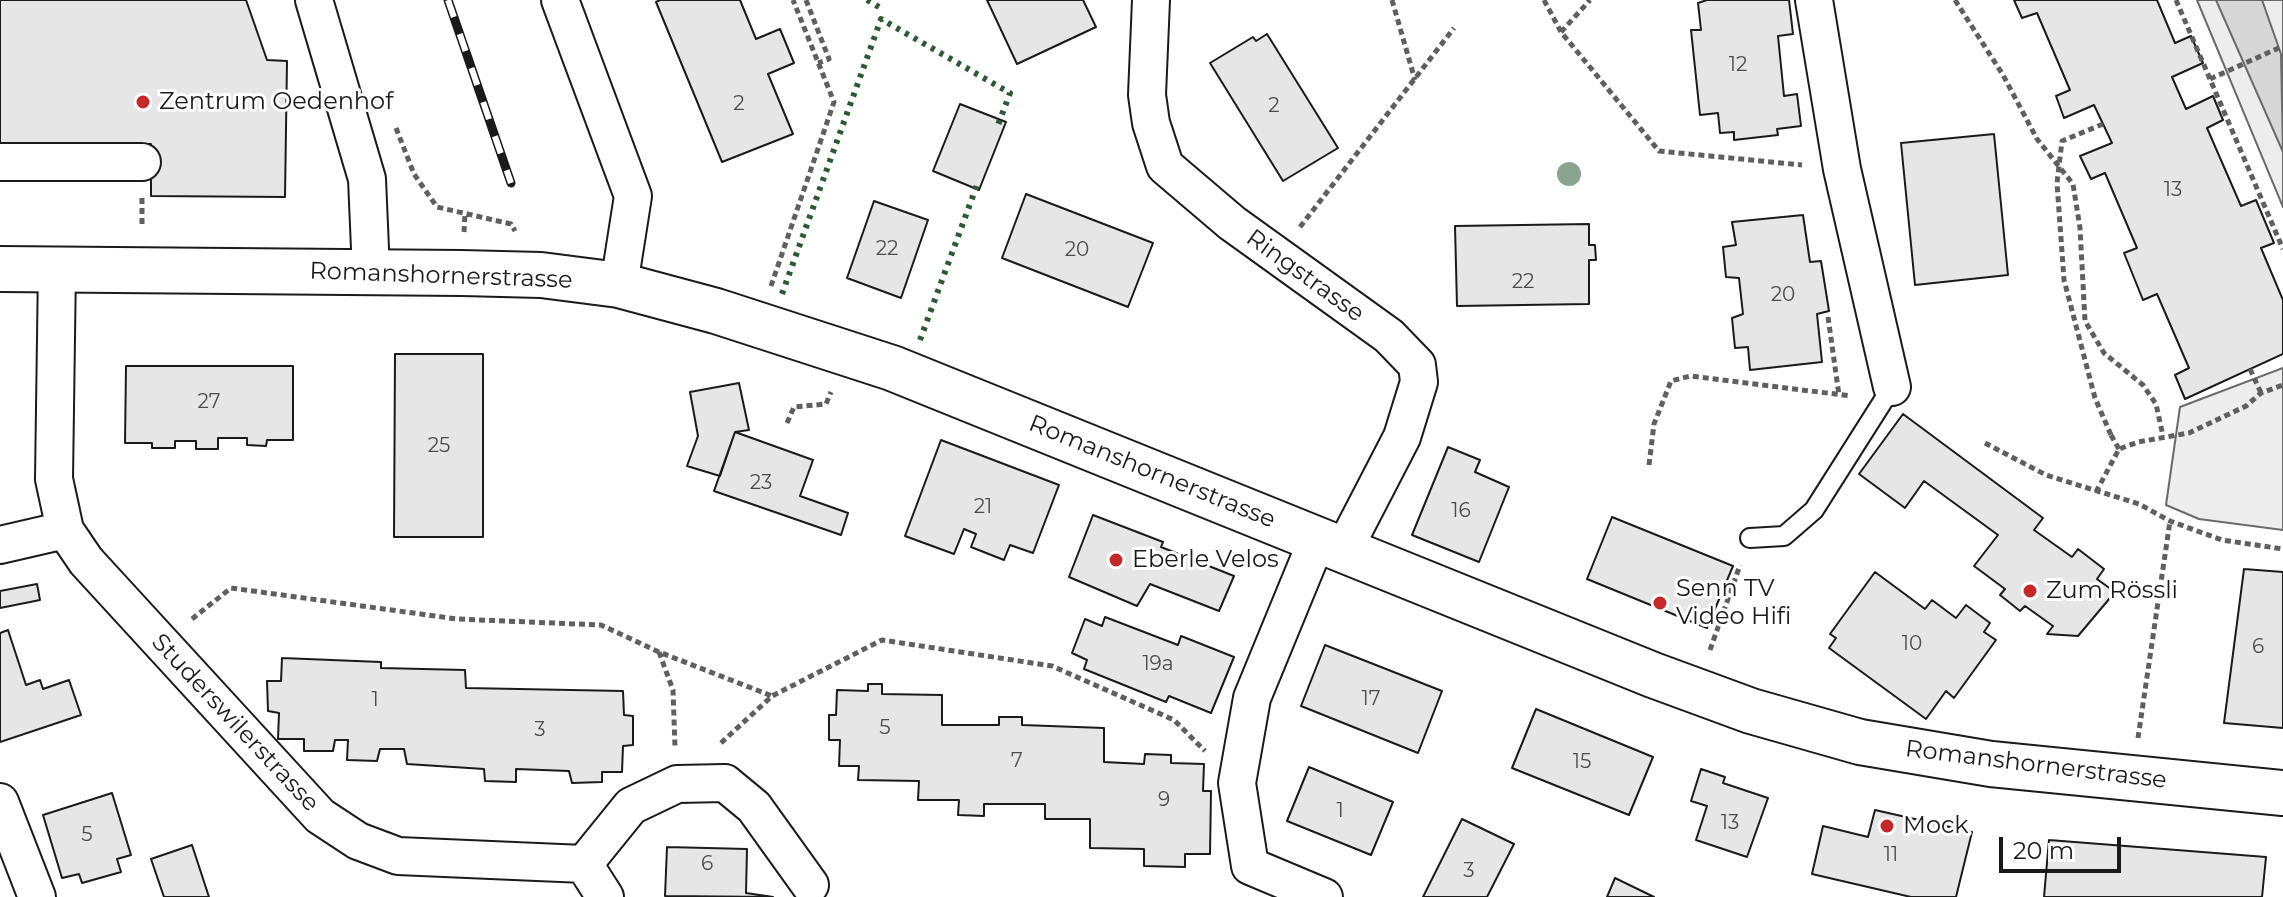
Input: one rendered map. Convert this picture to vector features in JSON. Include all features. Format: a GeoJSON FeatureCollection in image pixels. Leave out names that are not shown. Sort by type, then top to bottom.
{"type":"FeatureCollection","features":[{"type":"Feature","properties":{"kind":"main road","name":"Romanshornerstrasse"},"geometry":{"type":"LineString","coordinates":[[0,269],[57,267],[541,275],[619,285],[716,311],[892,368],[1653,675],[1751,711],[1860,742],[1991,764],[2283,793]]}},
{"type":"Feature","properties":{"kind":"street"},"geometry":{"type":"LineString","coordinates":[[314,0],[367,179],[371,272]]}},
{"type":"Feature","properties":{"kind":"street"},"geometry":{"type":"LineString","coordinates":[[560,0],[633,196],[619,285]]}},
{"type":"Feature","properties":{"kind":"street","name":"Ringstrasse"},"geometry":{"type":"LineString","coordinates":[[1151,0],[1147,95],[1151,123],[1165,166],[1276,256],[1389,336],[1417,365],[1419,382],[1402,437],[1330,545]]}},
{"type":"Feature","properties":{"kind":"street"},"geometry":{"type":"LineString","coordinates":[[1814,0],[1842,169],[1888,394]]}},
{"type":"Feature","properties":{"kind":"street"},"geometry":{"type":"LineString","coordinates":[[0,162],[142,162]]}},
{"type":"Feature","properties":{"kind":"street"},"geometry":{"type":"LineString","coordinates":[[0,545],[65,530],[54,479],[57,267]]}},
{"type":"Feature","properties":{"kind":"street","name":"Studerswilerstrasse"},"geometry":{"type":"LineString","coordinates":[[65,530],[86,561],[320,816],[358,841],[398,856],[584,864]]}},
{"type":"Feature","properties":{"kind":"street"},"geometry":{"type":"LineString","coordinates":[[1324,897],[1250,866],[1237,783],[1252,698],[1330,545]]}},
{"type":"Feature","properties":{"kind":"street"},"geometry":{"type":"LineString","coordinates":[[605,897],[584,864],[631,806],[677,784],[725,783],[754,807],[810,885]]}},
{"type":"Feature","properties":{"kind":"street"},"geometry":{"type":"LineString","coordinates":[[0,802],[37,897]]}},
{"type":"Feature","properties":{"kind":"lane"},"geometry":{"type":"LineString","coordinates":[[1750,538],[1784,536],[1814,510],[1888,394]]}},
{"type":"Feature","properties":{"kind":"path"},"geometry":{"type":"LineString","coordinates":[[766,298],[834,102],[793,0]]}},
{"type":"Feature","properties":{"kind":"path"},"geometry":{"type":"LineString","coordinates":[[806,0],[829,59],[818,63]]}},
{"type":"Feature","properties":{"kind":"path"},"geometry":{"type":"LineString","coordinates":[[1392,0],[1415,81]]}},
{"type":"Feature","properties":{"kind":"path"},"geometry":{"type":"LineString","coordinates":[[1544,0],[1561,32],[1659,151],[1842,169]]}},
{"type":"Feature","properties":{"kind":"path"},"geometry":{"type":"LineString","coordinates":[[1561,32],[1590,0]]}},
{"type":"Feature","properties":{"kind":"path"},"geometry":{"type":"LineString","coordinates":[[1955,0],[2003,75],[2037,139],[2073,184],[2080,228],[2085,321],[2104,353],[2143,385],[2156,404],[2163,436]]}},
{"type":"Feature","properties":{"kind":"path"},"geometry":{"type":"LineString","coordinates":[[2176,0],[2283,249]]}},
{"type":"Feature","properties":{"kind":"path"},"geometry":{"type":"LineString","coordinates":[[1276,256],[1454,28]]}},
{"type":"Feature","properties":{"kind":"path"},"geometry":{"type":"LineString","coordinates":[[2210,79],[2283,46]]}},
{"type":"Feature","properties":{"kind":"path"},"geometry":{"type":"LineString","coordinates":[[391,117],[414,174],[437,207],[511,224]]}},
{"type":"Feature","properties":{"kind":"path"},"geometry":{"type":"LineString","coordinates":[[2103,124],[2062,141],[2057,183],[2064,280],[2095,398],[2119,449]]}},
{"type":"Feature","properties":{"kind":"path"},"geometry":{"type":"LineString","coordinates":[[1828,317],[1839,395]]}},
{"type":"Feature","properties":{"kind":"path"},"geometry":{"type":"LineString","coordinates":[[2250,369],[2261,393]]}},
{"type":"Feature","properties":{"kind":"path"},"geometry":{"type":"LineString","coordinates":[[1649,465],[1654,424],[1671,381],[1690,376],[1839,395],[1888,394]]}},
{"type":"Feature","properties":{"kind":"path"},"geometry":{"type":"LineString","coordinates":[[787,423],[794,407],[826,404],[835,380]]}},
{"type":"Feature","properties":{"kind":"path"},"geometry":{"type":"LineString","coordinates":[[2096,492],[2119,449],[2163,436],[2189,433],[2246,406],[2261,393],[2283,385]]}},
{"type":"Feature","properties":{"kind":"path"},"geometry":{"type":"LineString","coordinates":[[1985,443],[2046,475],[2139,504],[2170,521],[2222,540],[2283,549]]}},
{"type":"Feature","properties":{"kind":"path"},"geometry":{"type":"LineString","coordinates":[[2136,747],[2170,521]]}},
{"type":"Feature","properties":{"kind":"path"},"geometry":{"type":"LineString","coordinates":[[1705,663],[1750,538]]}},
{"type":"Feature","properties":{"kind":"path"},"geometry":{"type":"LineString","coordinates":[[161,643],[231,588],[457,619],[601,625],[659,652],[772,696]]}},
{"type":"Feature","properties":{"kind":"path"},"geometry":{"type":"LineString","coordinates":[[677,784],[772,696],[882,640],[1052,666],[1174,720],[1237,783]]}},
{"type":"Feature","properties":{"kind":"path"},"geometry":{"type":"LineString","coordinates":[[659,652],[673,690],[677,784]]}},
{"type":"Feature","properties":{"kind":"shaded area"},"geometry":{"type":"Polygon","coordinates":[[[2197,0],[2283,0],[2283,207],[2197,0]]]}},
{"type":"Feature","properties":{"kind":"shaded area"},"geometry":{"type":"Polygon","coordinates":[[[2216,0],[2262,0],[2281,54],[2283,152],[2216,0]]]}},
{"type":"Feature","properties":{"kind":"shaded area"},"geometry":{"type":"Polygon","coordinates":[[[2283,368],[2283,530],[2199,519],[2166,505],[2180,407],[2283,368]]]}},
{"type":"Feature","properties":{"kind":"building","name":"Zentrum Oedenhof"},"geometry":{"type":"Polygon","coordinates":[[[0,0],[246,0],[267,60],[287,61],[285,197],[151,196],[151,144],[0,143],[0,0]]]}},
{"type":"Feature","properties":{"kind":"building"},"geometry":{"type":"Polygon","coordinates":[[[740,0],[756,39],[780,29],[794,63],[768,74],[793,134],[722,162],[656,2],[740,0]]]}},
{"type":"Feature","properties":{"kind":"building"},"geometry":{"type":"Polygon","coordinates":[[[987,0],[1083,0],[1096,27],[1017,64],[987,0]]]}},
{"type":"Feature","properties":{"kind":"building"},"geometry":{"type":"Polygon","coordinates":[[[1707,0],[1789,0],[1793,34],[1778,36],[1784,96],[1797,94],[1801,126],[1777,129],[1778,135],[1734,140],[1734,132],[1720,133],[1718,113],[1700,115],[1691,30],[1701,30],[1698,3],[1707,0]]]}},
{"type":"Feature","properties":{"kind":"building"},"geometry":{"type":"Polygon","coordinates":[[[2014,0],[2157,0],[2175,43],[2191,36],[2203,63],[2172,77],[2186,109],[2213,96],[2223,120],[2207,128],[2241,206],[2256,200],[2274,243],[2261,248],[2283,300],[2283,354],[2185,399],[2175,375],[2189,368],[2157,294],[2143,300],[2124,253],[2137,248],[2105,173],[2091,179],[2080,156],[2112,143],[2094,105],[2064,118],[2056,96],[2070,90],[2037,13],[2022,18],[2014,0]]]}},
{"type":"Feature","properties":{"kind":"building"},"geometry":{"type":"Polygon","coordinates":[[[1267,34],[1338,148],[1283,181],[1210,63],[1253,37],[1256,41],[1267,34]]]}},
{"type":"Feature","properties":{"kind":"building"},"geometry":{"type":"Polygon","coordinates":[[[960,104],[1006,122],[979,190],[933,171],[960,104]]]}},
{"type":"Feature","properties":{"kind":"building"},"geometry":{"type":"Polygon","coordinates":[[[1994,134],[2008,275],[1915,285],[1901,143],[1994,134]]]}},
{"type":"Feature","properties":{"kind":"building"},"geometry":{"type":"Polygon","coordinates":[[[1026,194],[1153,243],[1128,307],[1002,258],[1026,194]]]}},
{"type":"Feature","properties":{"kind":"building"},"geometry":{"type":"Polygon","coordinates":[[[874,201],[928,220],[901,298],[847,278],[874,201]]]}},
{"type":"Feature","properties":{"kind":"building"},"geometry":{"type":"Polygon","coordinates":[[[1803,215],[1810,262],[1821,261],[1829,311],[1817,314],[1822,362],[1750,370],[1748,347],[1735,348],[1732,318],[1743,314],[1739,278],[1726,277],[1723,247],[1736,245],[1732,222],[1803,215]]]}},
{"type":"Feature","properties":{"kind":"building"},"geometry":{"type":"Polygon","coordinates":[[[1589,224],[1589,245],[1595,245],[1596,260],[1589,260],[1589,304],[1457,306],[1455,226],[1589,224]]]}},
{"type":"Feature","properties":{"kind":"building"},"geometry":{"type":"Polygon","coordinates":[[[395,354],[483,354],[483,537],[394,537],[395,354]]]}},
{"type":"Feature","properties":{"kind":"building"},"geometry":{"type":"Polygon","coordinates":[[[126,366],[293,366],[293,440],[267,440],[266,446],[247,445],[247,438],[218,438],[218,449],[196,449],[196,441],[175,441],[175,448],[152,448],[152,443],[125,443],[126,366]]]}},
{"type":"Feature","properties":{"kind":"building"},"geometry":{"type":"Polygon","coordinates":[[[739,383],[749,430],[735,432],[720,476],[687,466],[698,436],[690,392],[739,383]]]}},
{"type":"Feature","properties":{"kind":"building"},"geometry":{"type":"Polygon","coordinates":[[[1903,414],[2043,518],[2034,530],[2072,557],[2078,549],[2104,569],[2097,579],[2115,592],[2078,636],[2047,634],[2053,626],[2025,606],[2020,611],[2000,595],[2005,589],[1974,566],[1998,535],[1924,481],[1905,508],[1859,474],[1903,414]]]}},
{"type":"Feature","properties":{"kind":"building"},"geometry":{"type":"Polygon","coordinates":[[[735,432],[813,460],[800,496],[848,513],[841,535],[714,491],[735,432]]]}},
{"type":"Feature","properties":{"kind":"building"},"geometry":{"type":"Polygon","coordinates":[[[941,440],[1059,485],[1033,553],[1010,545],[1004,560],[971,547],[976,534],[964,529],[954,554],[905,536],[941,440]]]}},
{"type":"Feature","properties":{"kind":"building"},"geometry":{"type":"Polygon","coordinates":[[[1448,447],[1480,460],[1475,472],[1509,487],[1479,562],[1412,535],[1448,447]]]}},
{"type":"Feature","properties":{"kind":"building"},"geometry":{"type":"Polygon","coordinates":[[[1093,515],[1163,542],[1161,547],[1234,576],[1219,611],[1150,584],[1137,606],[1069,577],[1093,515]]]}},
{"type":"Feature","properties":{"kind":"building"},"geometry":{"type":"Polygon","coordinates":[[[1612,517],[1733,566],[1707,628],[1587,579],[1612,517]]]}},
{"type":"Feature","properties":{"kind":"building"},"geometry":{"type":"Polygon","coordinates":[[[2244,569],[2283,572],[2283,728],[2224,723],[2244,569]]]}},
{"type":"Feature","properties":{"kind":"building"},"geometry":{"type":"Polygon","coordinates":[[[1875,572],[1925,609],[1932,600],[1956,618],[1966,605],[1990,623],[1984,632],[1996,640],[1954,698],[1946,691],[1926,719],[1829,648],[1836,638],[1830,634],[1875,572]]]}},
{"type":"Feature","properties":{"kind":"building"},"geometry":{"type":"Polygon","coordinates":[[[37,584],[40,600],[0,608],[0,591],[37,584]]]}},
{"type":"Feature","properties":{"kind":"building"},"geometry":{"type":"Polygon","coordinates":[[[1105,617],[1178,645],[1181,636],[1234,657],[1211,713],[1169,696],[1166,702],[1084,669],[1087,660],[1072,653],[1085,619],[1102,626],[1105,617]]]}},
{"type":"Feature","properties":{"kind":"building"},"geometry":{"type":"Polygon","coordinates":[[[8,630],[26,685],[40,680],[43,689],[69,680],[81,715],[0,742],[0,633],[8,630]]]}},
{"type":"Feature","properties":{"kind":"building"},"geometry":{"type":"Polygon","coordinates":[[[1325,645],[1442,691],[1418,753],[1301,706],[1325,645]]]}},
{"type":"Feature","properties":{"kind":"building"},"geometry":{"type":"Polygon","coordinates":[[[282,658],[381,662],[381,668],[465,670],[466,688],[623,691],[624,715],[633,716],[633,745],[623,746],[622,772],[602,772],[602,782],[572,783],[569,771],[516,769],[516,782],[485,781],[484,769],[407,764],[404,749],[380,749],[377,761],[347,760],[348,740],[335,740],[333,751],[304,751],[304,739],[278,739],[279,713],[268,711],[267,681],[281,681],[282,658]]]}},
{"type":"Feature","properties":{"kind":"building"},"geometry":{"type":"Polygon","coordinates":[[[868,684],[882,684],[882,694],[942,695],[942,725],[999,725],[999,717],[1022,717],[1022,725],[1104,728],[1104,762],[1144,764],[1145,754],[1171,755],[1171,763],[1204,764],[1203,791],[1211,791],[1210,854],[1185,854],[1185,867],[1144,866],[1144,849],[1090,848],[1090,819],[1045,819],[1045,804],[984,804],[984,816],[958,815],[959,800],[918,800],[919,781],[858,780],[859,766],[839,766],[840,740],[829,740],[829,715],[836,715],[837,690],[868,691],[868,684]]]}},
{"type":"Feature","properties":{"kind":"building"},"geometry":{"type":"Polygon","coordinates":[[[1536,709],[1653,757],[1629,815],[1512,768],[1536,709]]]}},
{"type":"Feature","properties":{"kind":"building"},"geometry":{"type":"Polygon","coordinates":[[[1309,767],[1393,802],[1371,855],[1287,821],[1309,767]]]}},
{"type":"Feature","properties":{"kind":"building"},"geometry":{"type":"Polygon","coordinates":[[[1701,769],[1725,777],[1723,783],[1768,798],[1747,857],[1696,840],[1707,806],[1691,801],[1701,769]]]}},
{"type":"Feature","properties":{"kind":"building"},"geometry":{"type":"Polygon","coordinates":[[[112,793],[131,855],[117,859],[121,872],[82,883],[79,874],[62,878],[43,815],[112,793]]]}},
{"type":"Feature","properties":{"kind":"building"},"geometry":{"type":"Polygon","coordinates":[[[1875,810],[1972,832],[1956,897],[1911,897],[1812,874],[1823,826],[1868,837],[1875,810]]]}},
{"type":"Feature","properties":{"kind":"building"},"geometry":{"type":"Polygon","coordinates":[[[1462,819],[1514,844],[1487,897],[1423,897],[1462,819]]]}},
{"type":"Feature","properties":{"kind":"building"},"geometry":{"type":"Polygon","coordinates":[[[2049,840],[2266,857],[2262,897],[2044,897],[2049,840]]]}},
{"type":"Feature","properties":{"kind":"building"},"geometry":{"type":"Polygon","coordinates":[[[192,845],[209,897],[164,897],[151,859],[192,845]]]}},
{"type":"Feature","properties":{"kind":"building"},"geometry":{"type":"Polygon","coordinates":[[[667,847],[747,849],[746,893],[773,897],[665,896],[667,847]]]}},
{"type":"Feature","properties":{"kind":"building"},"geometry":{"type":"Polygon","coordinates":[[[1615,878],[1654,897],[1607,897],[1615,878]]]}},
{"type":"Feature","properties":{"kind":"railway"},"geometry":{"type":"LineString","coordinates":[[448,0],[511,183]]}},
{"type":"Feature","properties":{"kind":"hedge"},"geometry":{"type":"LineString","coordinates":[[867,0],[879,7]]}},
{"type":"Feature","properties":{"kind":"hedge"},"geometry":{"type":"LineString","coordinates":[[782,294],[881,19],[1010,93],[998,125]]}},
{"type":"Feature","properties":{"kind":"hedge"},"geometry":{"type":"LineString","coordinates":[[920,340],[977,185]]}},
{"type":"Feature","properties":{"kind":"place","name":"Zentrum Oedenhof"},"geometry":{"type":"Point","coordinates":[143,102]}},
{"type":"Feature","properties":{"kind":"place","name":"Eberle Velos"},"geometry":{"type":"Point","coordinates":[1116,560]}},
{"type":"Feature","properties":{"kind":"place","name":"Zum Rössli"},"geometry":{"type":"Point","coordinates":[2030,591]}},
{"type":"Feature","properties":{"kind":"place","name":"Senn TV Video Hifi"},"geometry":{"type":"Point","coordinates":[1660,603]}},
{"type":"Feature","properties":{"kind":"place","name":"Mock"},"geometry":{"type":"Point","coordinates":[1887,826]}}]}
